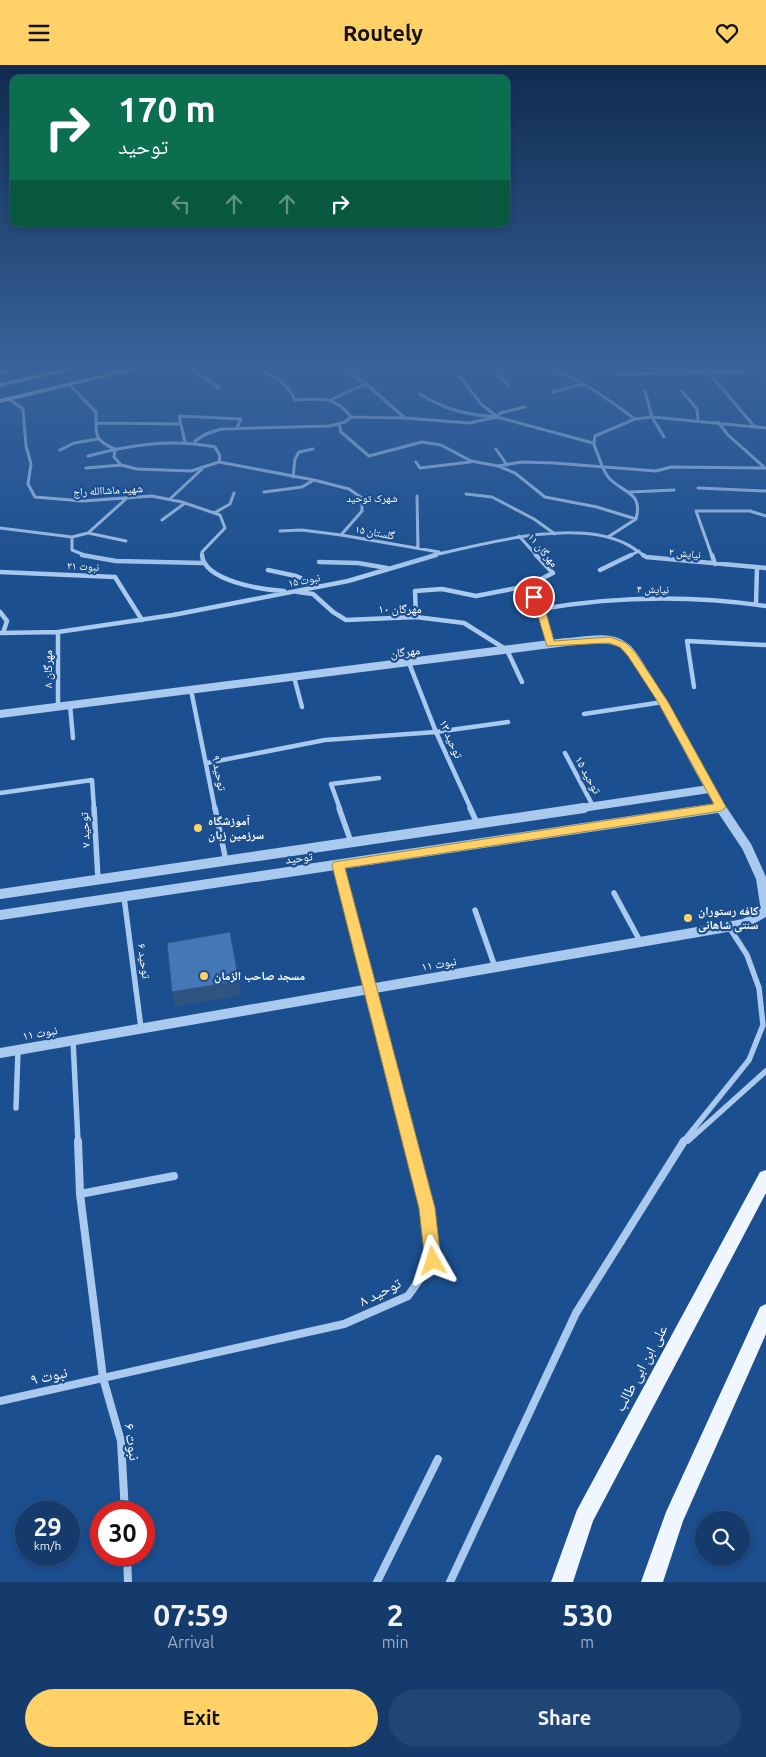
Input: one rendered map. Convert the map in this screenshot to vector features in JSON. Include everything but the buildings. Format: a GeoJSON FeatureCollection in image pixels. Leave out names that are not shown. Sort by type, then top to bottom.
{"type":"FeatureCollection","features":[{"type":"Feature","properties":{"kind":"main road","name":"علی ابن ابی طالب"},"geometry":{"type":"LineString","coordinates":[[562,1582],[584,1517],[766,1177]]}},
{"type":"Feature","properties":{"kind":"main road"},"geometry":{"type":"LineString","coordinates":[[652,1582],[673,1519],[766,1313]]}},
{"type":"Feature","properties":{"kind":"street","name":"شهید ماشاالله راج"},"geometry":{"type":"LineString","coordinates":[[25,435],[31,464],[28,484],[35,497],[56,501],[86,502],[143,496],[170,499],[214,513]]}},
{"type":"Feature","properties":{"kind":"street"},"geometry":{"type":"LineString","coordinates":[[96,435],[102,444],[115,449]]}},
{"type":"Feature","properties":{"kind":"street"},"geometry":{"type":"LineString","coordinates":[[183,435],[185,442]]}},
{"type":"Feature","properties":{"kind":"street"},"geometry":{"type":"LineString","coordinates":[[196,441],[205,435]]}},
{"type":"Feature","properties":{"kind":"street"},"geometry":{"type":"LineString","coordinates":[[345,435],[369,456],[422,442],[441,445],[471,461],[515,473],[546,497],[597,507],[636,519]]}},
{"type":"Feature","properties":{"kind":"street"},"geometry":{"type":"LineString","coordinates":[[563,435],[593,443]]}},
{"type":"Feature","properties":{"kind":"street"},"geometry":{"type":"LineString","coordinates":[[596,435],[593,443],[603,468],[610,479],[630,492],[638,502],[639,508],[636,519],[608,537]]}},
{"type":"Feature","properties":{"kind":"street"},"geometry":{"type":"LineString","coordinates":[[498,467],[522,462],[656,471],[671,467],[765,468],[760,461],[726,435]]}},
{"type":"Feature","properties":{"kind":"street"},"geometry":{"type":"LineString","coordinates":[[60,449],[74,443],[98,439]]}},
{"type":"Feature","properties":{"kind":"street"},"geometry":{"type":"LineString","coordinates":[[88,456],[115,449],[196,441],[215,447],[220,456],[219,463]]}},
{"type":"Feature","properties":{"kind":"street"},"geometry":{"type":"LineString","coordinates":[[115,449],[114,457],[121,465]]}},
{"type":"Feature","properties":{"kind":"street"},"geometry":{"type":"LineString","coordinates":[[294,477],[294,459],[298,452],[313,449]]}},
{"type":"Feature","properties":{"kind":"street"},"geometry":{"type":"LineString","coordinates":[[496,449],[507,465]]}},
{"type":"Feature","properties":{"kind":"street"},"geometry":{"type":"LineString","coordinates":[[416,462],[420,467],[471,461]]}},
{"type":"Feature","properties":{"kind":"street","name":"گلستان ۱۵"},"geometry":{"type":"LineString","coordinates":[[86,468],[121,465],[136,469],[192,471],[219,463],[314,480],[349,489],[362,498],[362,511],[342,535]]}},
{"type":"Feature","properties":{"kind":"street"},"geometry":{"type":"LineString","coordinates":[[170,499],[204,467]]}},
{"type":"Feature","properties":{"kind":"street"},"geometry":{"type":"LineString","coordinates":[[264,492],[302,487],[314,480]]}},
{"type":"Feature","properties":{"kind":"street"},"geometry":{"type":"LineString","coordinates":[[698,488],[766,491]]}},
{"type":"Feature","properties":{"kind":"street"},"geometry":{"type":"LineString","coordinates":[[630,492],[674,490]]}},
{"type":"Feature","properties":{"kind":"street"},"geometry":{"type":"LineString","coordinates":[[214,513],[230,503],[234,493]]}},
{"type":"Feature","properties":{"kind":"street"},"geometry":{"type":"LineString","coordinates":[[466,494],[492,497],[534,519],[556,534]]}},
{"type":"Feature","properties":{"kind":"street"},"geometry":{"type":"LineString","coordinates":[[417,496],[418,548]]}},
{"type":"Feature","properties":{"kind":"street"},"geometry":{"type":"LineString","coordinates":[[88,533],[128,498]]}},
{"type":"Feature","properties":{"kind":"street"},"geometry":{"type":"LineString","coordinates":[[162,520],[186,503]]}},
{"type":"Feature","properties":{"kind":"street"},"geometry":{"type":"LineString","coordinates":[[715,565],[696,511],[750,511],[766,516]]}},
{"type":"Feature","properties":{"kind":"street"},"geometry":{"type":"LineString","coordinates":[[214,513],[220,515],[225,528],[202,552],[204,563],[211,570],[268,591],[294,591]]}},
{"type":"Feature","properties":{"kind":"street"},"geometry":{"type":"LineString","coordinates":[[0,527],[72,537],[88,533],[126,541]]}},
{"type":"Feature","properties":{"kind":"street"},"geometry":{"type":"LineString","coordinates":[[280,531],[302,530],[342,535]]}},
{"type":"Feature","properties":{"kind":"street","name":"نبوت ۱۵"},"geometry":{"type":"LineString","coordinates":[[1,633],[58,632],[142,620],[348,581],[442,553],[519,536],[572,533],[608,537]]}},
{"type":"Feature","properties":{"kind":"street","name":"گلستان ۱۵"},"geometry":{"type":"LineString","coordinates":[[342,535],[442,553]]}},
{"type":"Feature","properties":{"kind":"street","name":"مهرگان ۱۱"},"geometry":{"type":"LineString","coordinates":[[519,536],[553,573],[527,586]]}},
{"type":"Feature","properties":{"kind":"street"},"geometry":{"type":"LineString","coordinates":[[72,537],[72,550],[79,555],[110,561],[204,563]]}},
{"type":"Feature","properties":{"kind":"street","name":"نیایش ۲"},"geometry":{"type":"LineString","coordinates":[[608,537],[623,542],[646,557],[715,565],[766,568]]}},
{"type":"Feature","properties":{"kind":"street"},"geometry":{"type":"LineString","coordinates":[[600,569],[639,551]]}},
{"type":"Feature","properties":{"kind":"street"},"geometry":{"type":"LineString","coordinates":[[320,562],[358,563],[387,569]]}},
{"type":"Feature","properties":{"kind":"street"},"geometry":{"type":"LineString","coordinates":[[756,604],[757,568]]}},
{"type":"Feature","properties":{"kind":"street"},"geometry":{"type":"LineString","coordinates":[[268,570],[296,576],[318,587]]}},
{"type":"Feature","properties":{"kind":"street","name":"نبوت ۲۱"},"geometry":{"type":"LineString","coordinates":[[0,572],[115,577],[142,620]]}},
{"type":"Feature","properties":{"kind":"street"},"geometry":{"type":"LineString","coordinates":[[416,617],[415,591],[442,589],[476,596],[527,586],[541,609],[550,644]]}},
{"type":"Feature","properties":{"kind":"street","name":"مهرگان ۱۰"},"geometry":{"type":"LineString","coordinates":[[294,591],[313,594],[333,612],[346,620],[416,617],[464,623],[507,650]]}},
{"type":"Feature","properties":{"kind":"street","name":"نیایش ۴"},"geometry":{"type":"LineString","coordinates":[[541,609],[570,603],[639,597],[766,606]]}},
{"type":"Feature","properties":{"kind":"street"},"geometry":{"type":"LineString","coordinates":[[0,613],[7,621],[1,633]]}},
{"type":"Feature","properties":{"kind":"street","name":"مهرگان ۸"},"geometry":{"type":"LineString","coordinates":[[58,632],[58,707]]}},
{"type":"Feature","properties":{"kind":"street","name":"مهرگان"},"geometry":{"type":"LineString","coordinates":[[0,714],[550,644],[610,640],[623,645],[632,654],[663,702],[709,789],[721,807]]}},
{"type":"Feature","properties":{"kind":"street"},"geometry":{"type":"LineString","coordinates":[[694,687],[687,641],[766,645]]}},
{"type":"Feature","properties":{"kind":"street"},"geometry":{"type":"LineString","coordinates":[[507,650],[522,682]]}},
{"type":"Feature","properties":{"kind":"street","name":"توحید ۱۳"},"geometry":{"type":"LineString","coordinates":[[408,663],[436,732],[477,823]]}},
{"type":"Feature","properties":{"kind":"street"},"geometry":{"type":"LineString","coordinates":[[294,677],[302,707]]}},
{"type":"Feature","properties":{"kind":"street","name":"توحید ۹"},"geometry":{"type":"LineString","coordinates":[[191,690],[226,861]]}},
{"type":"Feature","properties":{"kind":"street"},"geometry":{"type":"LineString","coordinates":[[584,713],[663,702]]}},
{"type":"Feature","properties":{"kind":"street"},"geometry":{"type":"LineString","coordinates":[[70,705],[73,738]]}},
{"type":"Feature","properties":{"kind":"street"},"geometry":{"type":"LineString","coordinates":[[207,763],[325,740],[436,732],[508,721]]}},
{"type":"Feature","properties":{"kind":"street","name":"توحید ۱۵"},"geometry":{"type":"LineString","coordinates":[[565,753],[593,806]]}},
{"type":"Feature","properties":{"kind":"street"},"geometry":{"type":"LineString","coordinates":[[351,842],[331,784],[378,778]]}},
{"type":"Feature","properties":{"kind":"street","name":"توحید ۷"},"geometry":{"type":"LineString","coordinates":[[0,793],[92,780],[98,880]]}},
{"type":"Feature","properties":{"kind":"street","name":"توحید"},"geometry":{"type":"LineString","coordinates":[[0,894],[709,789]]}},
{"type":"Feature","properties":{"kind":"street","name":"توحید"},"geometry":{"type":"LineString","coordinates":[[0,915],[721,807]]}},
{"type":"Feature","properties":{"kind":"street","name":"نبوت ۱۱"},"geometry":{"type":"LineString","coordinates":[[0,1053],[744,924],[766,911],[761,878],[747,847],[721,807]]}},
{"type":"Feature","properties":{"kind":"street","name":"توحید ۸"},"geometry":{"type":"LineString","coordinates":[[103,1378],[344,1323],[408,1296],[433,1261],[427,1208],[338,865]]}},
{"type":"Feature","properties":{"kind":"street"},"geometry":{"type":"LineString","coordinates":[[614,893],[640,942]]}},
{"type":"Feature","properties":{"kind":"street","name":"توحید ۶"},"geometry":{"type":"LineString","coordinates":[[124,897],[142,1028]]}},
{"type":"Feature","properties":{"kind":"street"},"geometry":{"type":"LineString","coordinates":[[475,910],[495,967]]}},
{"type":"Feature","properties":{"kind":"street"},"geometry":{"type":"LineString","coordinates":[[450,1582],[576,1313],[676,1151],[749,1060],[763,1025],[759,988],[747,955],[728,927]]}},
{"type":"Feature","properties":{"kind":"street","name":"نبوت ۶"},"geometry":{"type":"LineString","coordinates":[[73,1040],[80,1194],[103,1378],[121,1441],[124,1501]]}},
{"type":"Feature","properties":{"kind":"street"},"geometry":{"type":"LineString","coordinates":[[16,1108],[18,1049]]}},
{"type":"Feature","properties":{"kind":"street"},"geometry":{"type":"LineString","coordinates":[[676,1151],[766,1071]]}},
{"type":"Feature","properties":{"kind":"street"},"geometry":{"type":"LineString","coordinates":[[80,1194],[174,1176]]}},
{"type":"Feature","properties":{"kind":"street","name":"نبوت ۹"},"geometry":{"type":"LineString","coordinates":[[0,1401],[103,1378]]}},
{"type":"Feature","properties":{"kind":"street"},"geometry":{"type":"LineString","coordinates":[[377,1582],[438,1459]]}},
{"type":"Feature","properties":{"kind":"street"},"geometry":{"type":"LineString","coordinates":[[127,1566],[128,1582]]}},
{"type":"Feature","properties":{"kind":"place","name":"آموزشگاه سرزمین زبان"},"geometry":{"type":"Point","coordinates":[198,828]}},
{"type":"Feature","properties":{"kind":"place","name":"کافه رستوران سنتی شاهانی"},"geometry":{"type":"Point","coordinates":[688,918]}},
{"type":"Feature","properties":{"kind":"place","name":"مسجد صاحب الزمان"},"geometry":{"type":"Point","coordinates":[204,976]}},
{"type":"Feature","properties":{"kind":"district","name":"شهرک توحید"},"geometry":{"type":"Point","coordinates":[372,498]}},
{"type":"Feature","properties":{"kind":"route"},"geometry":{"type":"LineString","coordinates":[[433,1261],[427,1208],[338,865],[721,807],[709,789],[663,702],[632,654],[623,645],[610,640],[550,644],[541,609],[534,597]]}}]}
